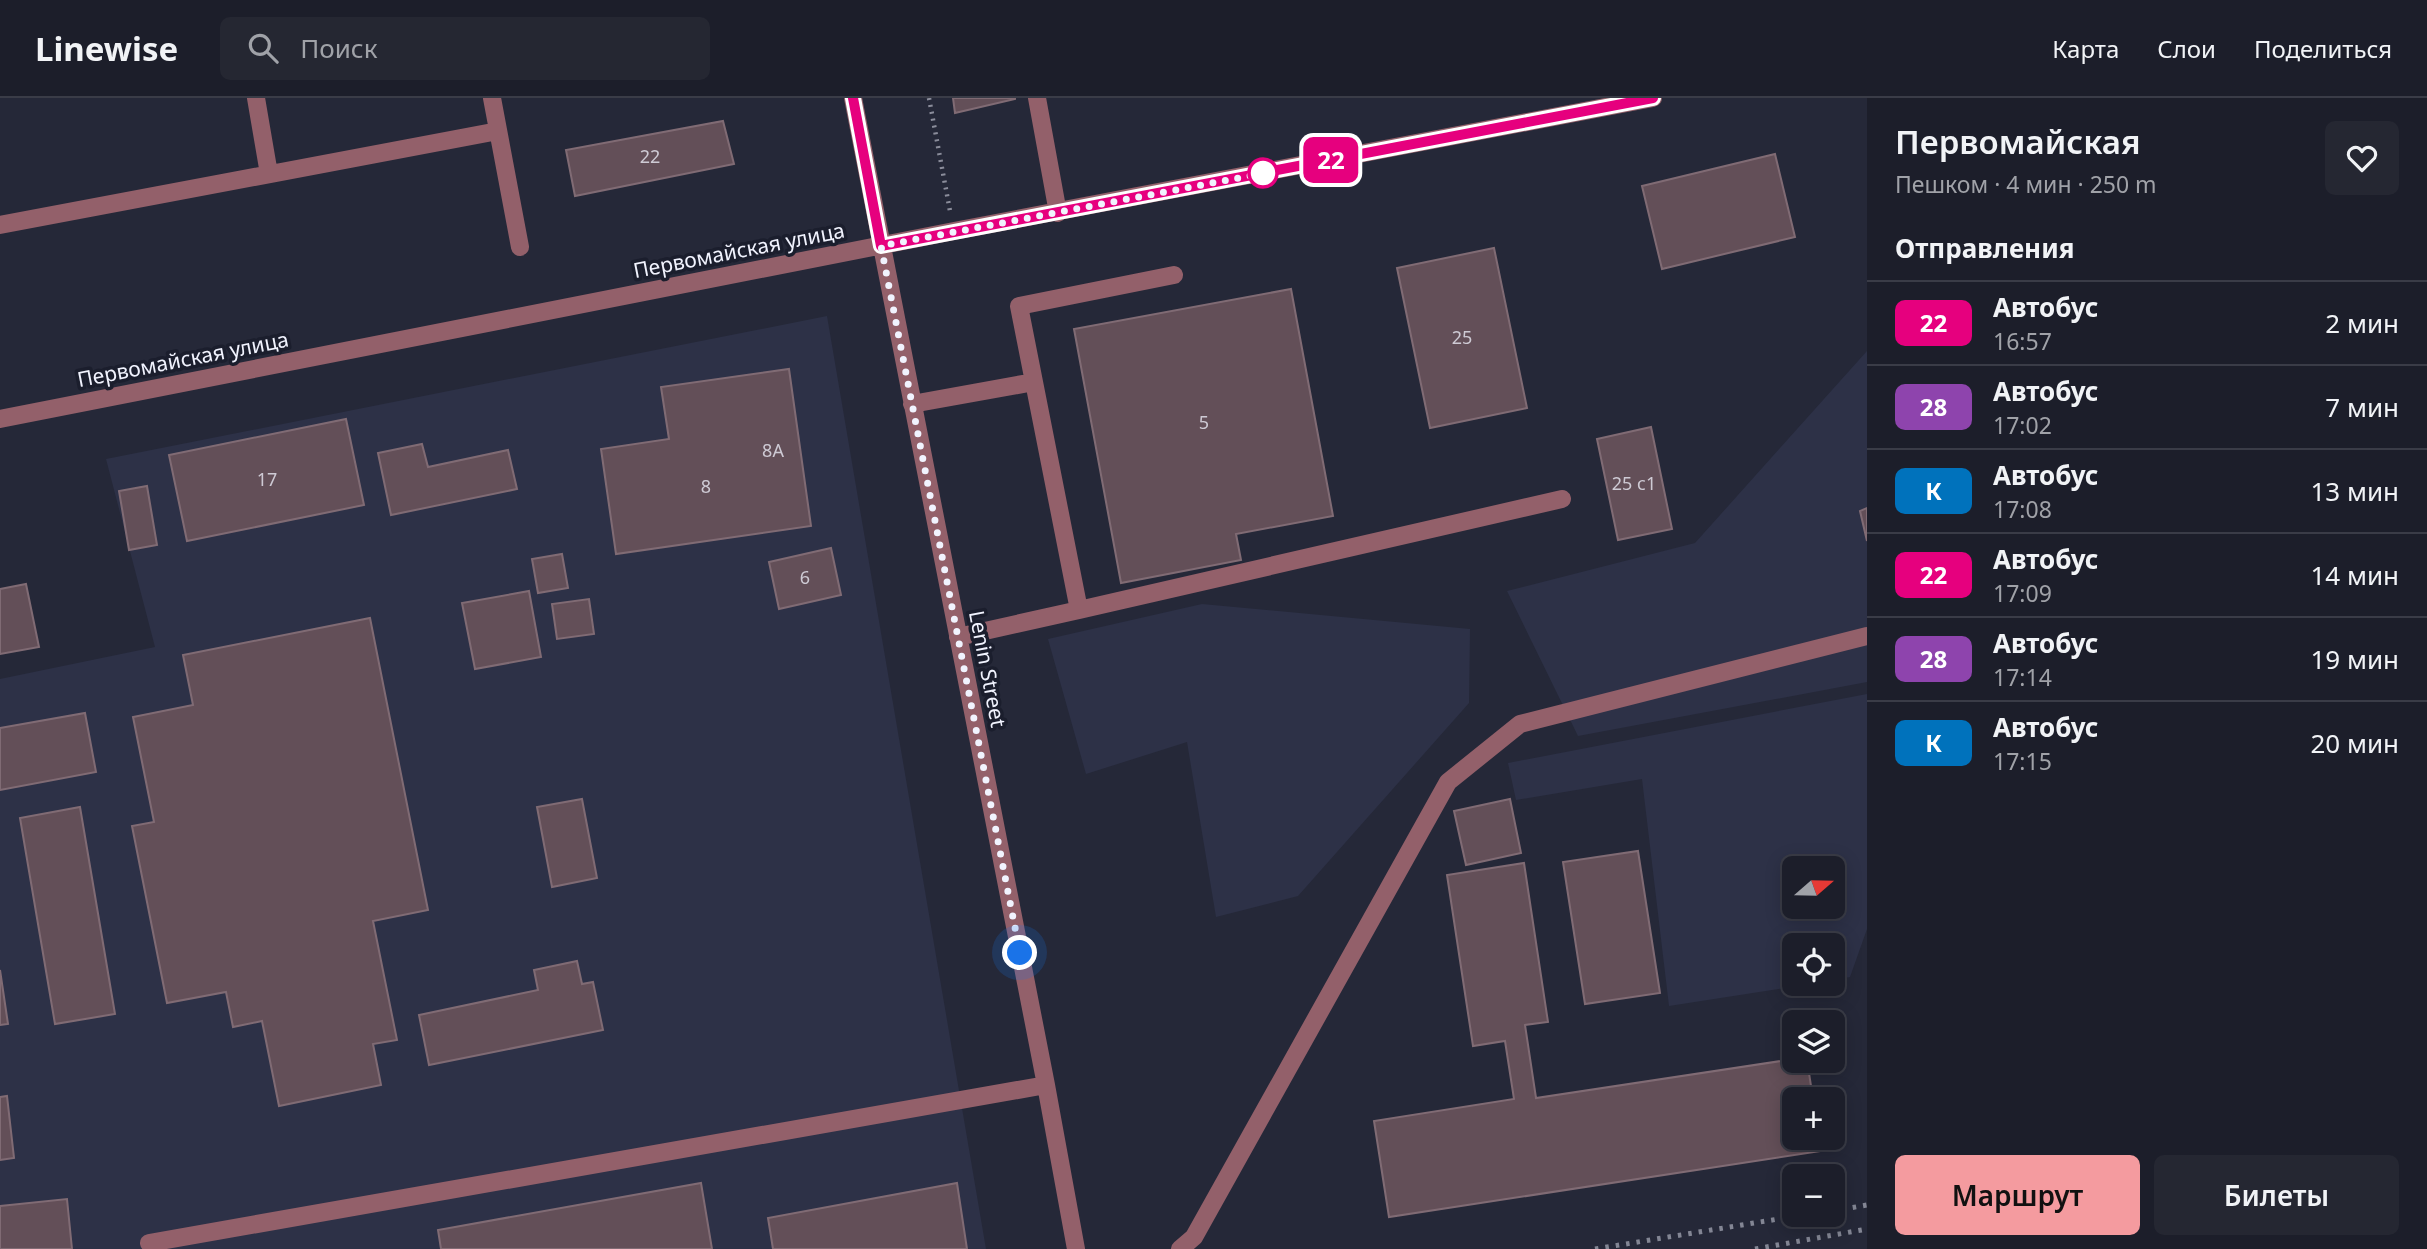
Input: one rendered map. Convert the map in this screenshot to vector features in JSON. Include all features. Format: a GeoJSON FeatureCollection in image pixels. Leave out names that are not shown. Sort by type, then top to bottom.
{"type":"FeatureCollection","features":[{"type":"Feature","properties":{"kind":"street"},"geometry":{"type":"LineString","coordinates":[[257,98],[269,174]]}},
{"type":"Feature","properties":{"kind":"street"},"geometry":{"type":"LineString","coordinates":[[492,98],[520,247]]}},
{"type":"Feature","properties":{"kind":"street","name":"Lenin Street"},"geometry":{"type":"LineString","coordinates":[[853,98],[1079,1246]]}},
{"type":"Feature","properties":{"kind":"street"},"geometry":{"type":"LineString","coordinates":[[1037,98],[1058,213]]}},
{"type":"Feature","properties":{"kind":"street","name":"Первомайская улица"},"geometry":{"type":"LineString","coordinates":[[0,419],[954,231],[1653,98]]}},
{"type":"Feature","properties":{"kind":"street"},"geometry":{"type":"LineString","coordinates":[[0,225],[498,131]]}},
{"type":"Feature","properties":{"kind":"street"},"geometry":{"type":"LineString","coordinates":[[1079,610],[1019,306],[1174,275]]}},
{"type":"Feature","properties":{"kind":"street"},"geometry":{"type":"LineString","coordinates":[[912,404],[1034,382]]}},
{"type":"Feature","properties":{"kind":"street"},"geometry":{"type":"LineString","coordinates":[[958,637],[1562,499]]}},
{"type":"Feature","properties":{"kind":"street"},"geometry":{"type":"LineString","coordinates":[[1180,1249],[1194,1237],[1448,782],[1520,724],[1867,636]]}},
{"type":"Feature","properties":{"kind":"street"},"geometry":{"type":"LineString","coordinates":[[149,1243],[1046,1085]]}},
{"type":"Feature","properties":{"kind":"path"},"geometry":{"type":"LineString","coordinates":[[929,98],[954,231]]}},
{"type":"Feature","properties":{"kind":"shaded area"},"geometry":{"type":"Polygon","coordinates":[[[827,316],[986,1249],[0,1249],[0,679],[155,647],[106,459],[827,316]]]}},
{"type":"Feature","properties":{"kind":"shaded area"},"geometry":{"type":"Polygon","coordinates":[[[1867,351],[1867,682],[1578,736],[1507,591],[1695,543],[1867,351]]]}},
{"type":"Feature","properties":{"kind":"shaded area"},"geometry":{"type":"Polygon","coordinates":[[[1202,604],[1470,629],[1469,703],[1298,896],[1216,917],[1187,742],[1086,774],[1048,639],[1202,604]]]}},
{"type":"Feature","properties":{"kind":"shaded area"},"geometry":{"type":"Polygon","coordinates":[[[1867,694],[1867,929],[1850,977],[1845,978],[1845,933],[1782,933],[1782,988],[1669,1006],[1642,779],[1516,800],[1508,763],[1867,694]]]}},
{"type":"Feature","properties":{"kind":"building"},"geometry":{"type":"Polygon","coordinates":[[[953,98],[1015,98],[1015,99],[955,113],[953,98]]]}},
{"type":"Feature","properties":{"kind":"building"},"geometry":{"type":"Polygon","coordinates":[[[723,121],[734,164],[575,196],[566,150],[723,121]]]}},
{"type":"Feature","properties":{"kind":"building"},"geometry":{"type":"Polygon","coordinates":[[[1775,154],[1795,237],[1662,269],[1642,186],[1775,154]]]}},
{"type":"Feature","properties":{"kind":"building"},"geometry":{"type":"Polygon","coordinates":[[[1494,248],[1527,408],[1430,428],[1397,268],[1494,248]]]}},
{"type":"Feature","properties":{"kind":"building"},"geometry":{"type":"Polygon","coordinates":[[[1291,289],[1333,516],[1236,534],[1241,560],[1121,583],[1074,329],[1291,289]]]}},
{"type":"Feature","properties":{"kind":"building"},"geometry":{"type":"Polygon","coordinates":[[[789,369],[811,526],[616,554],[601,449],[669,439],[661,387],[789,369]]]}},
{"type":"Feature","properties":{"kind":"building"},"geometry":{"type":"Polygon","coordinates":[[[346,419],[364,505],[187,541],[169,455],[346,419]]]}},
{"type":"Feature","properties":{"kind":"building"},"geometry":{"type":"Polygon","coordinates":[[[1651,427],[1672,529],[1618,540],[1597,439],[1651,427]]]}},
{"type":"Feature","properties":{"kind":"building"},"geometry":{"type":"Polygon","coordinates":[[[422,444],[428,467],[508,450],[517,489],[391,515],[378,453],[422,444]]]}},
{"type":"Feature","properties":{"kind":"building"},"geometry":{"type":"Polygon","coordinates":[[[147,486],[157,545],[129,550],[119,491],[147,486]]]}},
{"type":"Feature","properties":{"kind":"building"},"geometry":{"type":"Polygon","coordinates":[[[1867,508],[1867,541],[1860,511],[1867,508]]]}},
{"type":"Feature","properties":{"kind":"building"},"geometry":{"type":"Polygon","coordinates":[[[831,548],[841,595],[779,609],[769,562],[831,548]]]}},
{"type":"Feature","properties":{"kind":"building"},"geometry":{"type":"Polygon","coordinates":[[[562,554],[568,588],[538,593],[532,559],[562,554]]]}},
{"type":"Feature","properties":{"kind":"building"},"geometry":{"type":"Polygon","coordinates":[[[26,584],[39,647],[0,654],[0,589],[26,584]]]}},
{"type":"Feature","properties":{"kind":"building"},"geometry":{"type":"Polygon","coordinates":[[[529,591],[541,657],[475,669],[462,603],[529,591]]]}},
{"type":"Feature","properties":{"kind":"building"},"geometry":{"type":"Polygon","coordinates":[[[589,599],[594,634],[557,639],[552,604],[589,599]]]}},
{"type":"Feature","properties":{"kind":"building"},"geometry":{"type":"Polygon","coordinates":[[[370,618],[428,910],[373,921],[397,1040],[373,1044],[381,1085],[279,1106],[262,1021],[233,1027],[226,992],[167,1003],[132,826],[154,822],[133,717],[193,705],[183,655],[370,618]]]}},
{"type":"Feature","properties":{"kind":"building"},"geometry":{"type":"Polygon","coordinates":[[[85,713],[96,772],[0,790],[0,728],[85,713]]]}},
{"type":"Feature","properties":{"kind":"building"},"geometry":{"type":"Polygon","coordinates":[[[582,799],[597,878],[552,887],[537,807],[582,799]]]}},
{"type":"Feature","properties":{"kind":"building"},"geometry":{"type":"Polygon","coordinates":[[[1510,799],[1521,853],[1466,865],[1454,811],[1510,799]]]}},
{"type":"Feature","properties":{"kind":"building"},"geometry":{"type":"Polygon","coordinates":[[[80,807],[115,1014],[55,1024],[20,818],[80,807]]]}},
{"type":"Feature","properties":{"kind":"building"},"geometry":{"type":"Polygon","coordinates":[[[1638,851],[1660,993],[1585,1004],[1563,862],[1638,851]]]}},
{"type":"Feature","properties":{"kind":"building"},"geometry":{"type":"Polygon","coordinates":[[[1524,863],[1548,1022],[1525,1025],[1536,1098],[1782,1061],[1782,1073],[1809,1073],[1811,1087],[1782,1087],[1782,1150],[1821,1151],[1389,1217],[1374,1121],[1514,1099],[1505,1041],[1473,1046],[1447,875],[1524,863]]]}},
{"type":"Feature","properties":{"kind":"building"},"geometry":{"type":"Polygon","coordinates":[[[577,961],[582,984],[593,982],[603,1030],[429,1065],[419,1015],[538,990],[534,970],[577,961]]]}},
{"type":"Feature","properties":{"kind":"building"},"geometry":{"type":"Polygon","coordinates":[[[0,970],[8,1024],[0,1025],[0,970]]]}},
{"type":"Feature","properties":{"kind":"building"},"geometry":{"type":"Polygon","coordinates":[[[7,1096],[14,1158],[0,1160],[0,1097],[7,1096]]]}},
{"type":"Feature","properties":{"kind":"building"},"geometry":{"type":"Polygon","coordinates":[[[701,1183],[712,1249],[441,1249],[438,1230],[701,1183]]]}},
{"type":"Feature","properties":{"kind":"building"},"geometry":{"type":"Polygon","coordinates":[[[957,1183],[967,1249],[773,1249],[768,1218],[957,1183]]]}},
{"type":"Feature","properties":{"kind":"building"},"geometry":{"type":"Polygon","coordinates":[[[67,1199],[72,1249],[0,1249],[0,1206],[67,1199]]]}},
{"type":"Feature","properties":{"kind":"railway"},"geometry":{"type":"LineString","coordinates":[[1845,1209],[1867,1205]]}},
{"type":"Feature","properties":{"kind":"railway"},"geometry":{"type":"LineString","coordinates":[[1595,1249],[1782,1218]]}},
{"type":"Feature","properties":{"kind":"railway"},"geometry":{"type":"LineString","coordinates":[[1755,1249],[1867,1229]]}},
{"type":"Feature","properties":{"kind":"bus line","name":"22"},"geometry":{"type":"LineString","coordinates":[[853,98],[881,246],[1653,98]]}},
{"type":"Feature","properties":{"kind":"route"},"geometry":{"type":"LineString","coordinates":[[1020,953],[881,246],[1270,172],[1263,173]]}}]}
